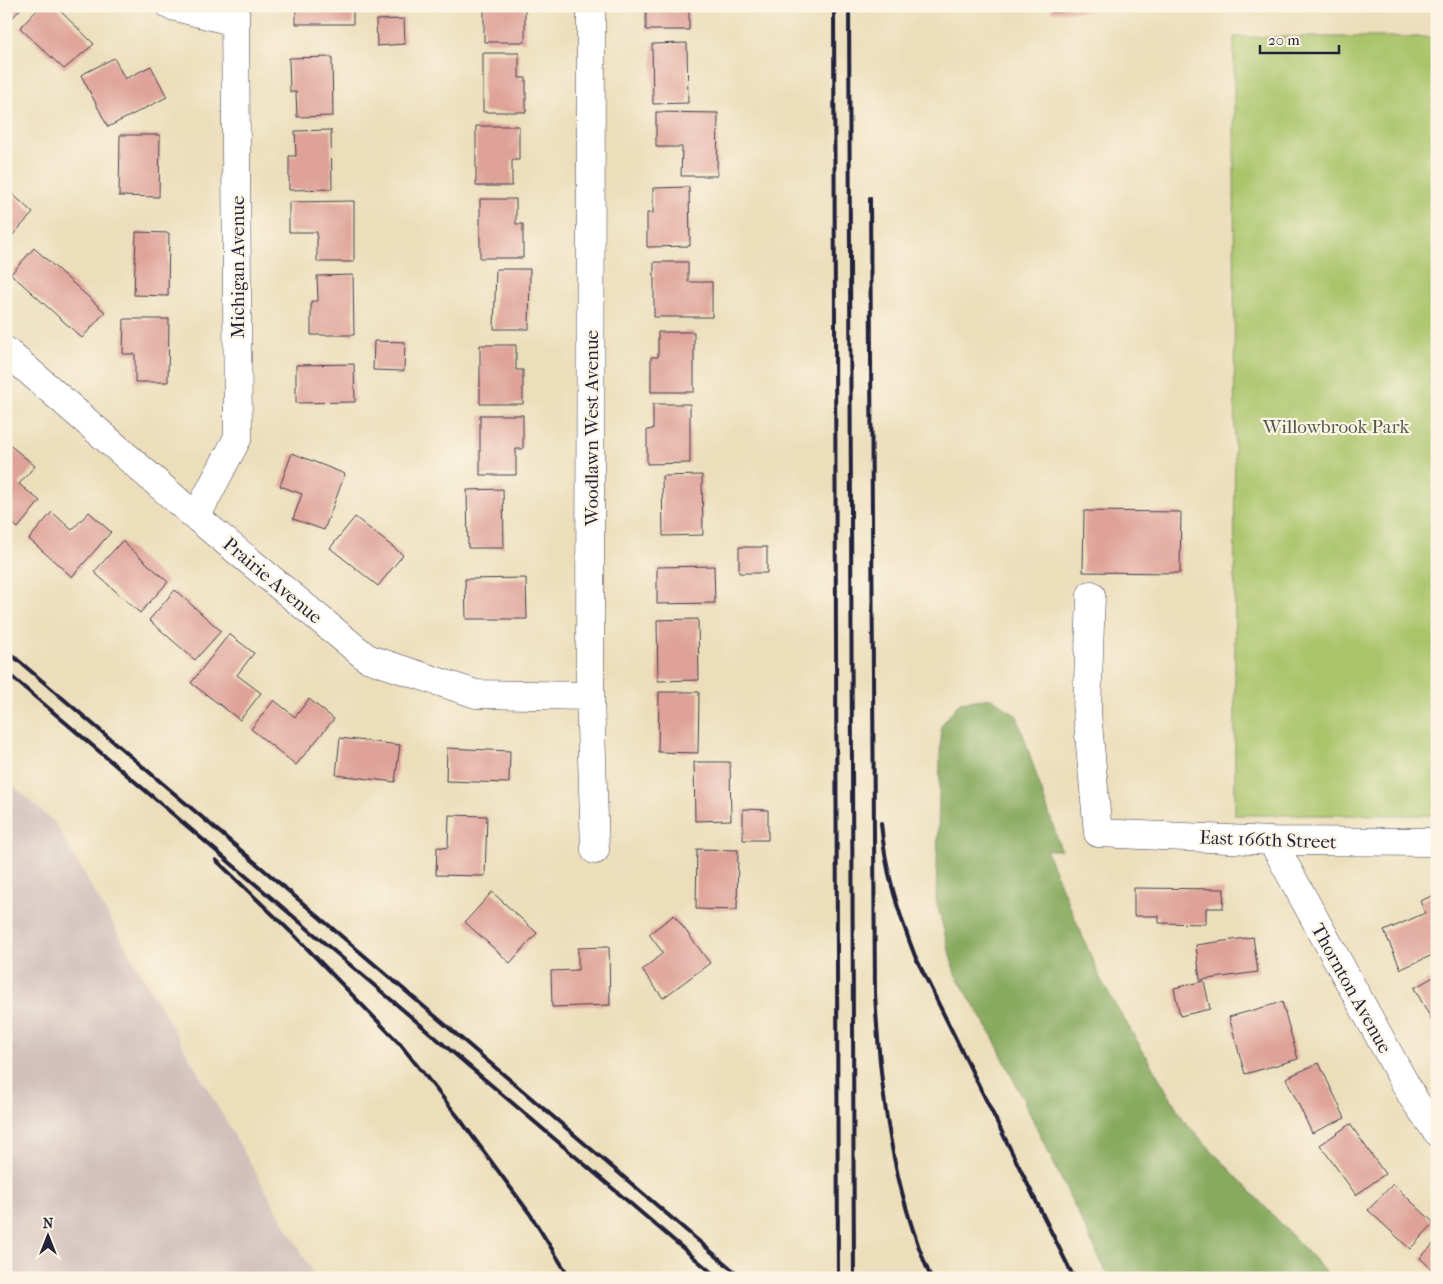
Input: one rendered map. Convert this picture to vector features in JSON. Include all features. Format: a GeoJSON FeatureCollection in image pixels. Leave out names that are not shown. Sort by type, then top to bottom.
{"type":"FeatureCollection","features":[{"type":"Feature","properties":{"kind":"street"},"geometry":{"type":"LineString","coordinates":[[171,6],[235,14]]}},
{"type":"Feature","properties":{"kind":"street","name":"Woodlawn West Avenue"},"geometry":{"type":"LineString","coordinates":[[591,6],[590,696],[595,850]]}},
{"type":"Feature","properties":{"kind":"street","name":"Michigan Avenue"},"geometry":{"type":"LineString","coordinates":[[196,517],[238,437],[235,14]]}},
{"type":"Feature","properties":{"kind":"street","name":"Prairie Avenue"},"geometry":{"type":"LineString","coordinates":[[6,350],[196,517],[368,658],[476,694],[590,696]]}},
{"type":"Feature","properties":{"kind":"street","name":"East 166th Street"},"geometry":{"type":"LineString","coordinates":[[1091,595],[1087,712],[1098,833],[1272,841],[1437,842]]}},
{"type":"Feature","properties":{"kind":"street","name":"Thornton Avenue"},"geometry":{"type":"LineString","coordinates":[[1272,841],[1413,1098],[1437,1132]]}},
{"type":"Feature","properties":{"kind":"shaded area"},"geometry":{"type":"Polygon","coordinates":[[[6,779],[55,823],[316,1278],[6,1278],[6,779]]]}},
{"type":"Feature","properties":{"kind":"green space","name":"Willowbrook Park"},"geometry":{"type":"Polygon","coordinates":[[[1234,37],[1437,37],[1437,815],[1235,815],[1234,37]]]}},
{"type":"Feature","properties":{"kind":"green space"},"geometry":{"type":"Polygon","coordinates":[[[992,698],[1017,716],[1061,850],[1046,850],[1101,980],[1185,1122],[1332,1278],[1109,1278],[992,1035],[955,974],[936,900],[941,726],[960,702],[992,698]]]}},
{"type":"Feature","properties":{"kind":"building"},"geometry":{"type":"Polygon","coordinates":[[[6,6],[23,6],[6,25],[6,6]]]}},
{"type":"Feature","properties":{"kind":"building"},"geometry":{"type":"Polygon","coordinates":[[[41,6],[55,6],[94,44],[64,69],[20,28],[41,6]]]}},
{"type":"Feature","properties":{"kind":"building"},"geometry":{"type":"Polygon","coordinates":[[[296,6],[353,6],[353,24],[296,24],[296,6]]]}},
{"type":"Feature","properties":{"kind":"building"},"geometry":{"type":"Polygon","coordinates":[[[484,6],[525,6],[525,42],[484,42],[484,6]]]}},
{"type":"Feature","properties":{"kind":"building"},"geometry":{"type":"Polygon","coordinates":[[[646,6],[689,6],[689,30],[646,30],[646,6]]]}},
{"type":"Feature","properties":{"kind":"building"},"geometry":{"type":"Polygon","coordinates":[[[1051,6],[1090,6],[1090,11],[1051,12],[1051,6]]]}},
{"type":"Feature","properties":{"kind":"building"},"geometry":{"type":"Polygon","coordinates":[[[404,19],[405,44],[377,46],[376,20],[404,19]]]}},
{"type":"Feature","properties":{"kind":"building"},"geometry":{"type":"Polygon","coordinates":[[[687,43],[688,103],[653,104],[652,44],[687,43]]]}},
{"type":"Feature","properties":{"kind":"building"},"geometry":{"type":"Polygon","coordinates":[[[483,53],[519,53],[519,78],[526,78],[526,112],[483,112],[483,53]]]}},
{"type":"Feature","properties":{"kind":"building"},"geometry":{"type":"Polygon","coordinates":[[[332,57],[333,116],[297,117],[296,92],[290,92],[289,58],[332,57]]]}},
{"type":"Feature","properties":{"kind":"building"},"geometry":{"type":"Polygon","coordinates":[[[114,58],[125,79],[151,66],[167,97],[108,127],[81,75],[114,58]]]}},
{"type":"Feature","properties":{"kind":"building"},"geometry":{"type":"Polygon","coordinates":[[[656,112],[718,113],[717,176],[681,176],[682,147],[656,147],[656,112]]]}},
{"type":"Feature","properties":{"kind":"building"},"geometry":{"type":"Polygon","coordinates":[[[476,126],[519,126],[519,160],[512,160],[512,186],[476,186],[476,126]]]}},
{"type":"Feature","properties":{"kind":"building"},"geometry":{"type":"Polygon","coordinates":[[[331,130],[332,189],[289,190],[289,156],[296,156],[295,131],[331,130]]]}},
{"type":"Feature","properties":{"kind":"building"},"geometry":{"type":"Polygon","coordinates":[[[120,135],[160,135],[159,197],[119,196],[120,135]]]}},
{"type":"Feature","properties":{"kind":"building"},"geometry":{"type":"Polygon","coordinates":[[[689,187],[690,246],[647,247],[647,213],[653,213],[653,188],[689,187]]]}},
{"type":"Feature","properties":{"kind":"building"},"geometry":{"type":"Polygon","coordinates":[[[6,188],[33,213],[9,239],[6,236],[6,188]]]}},
{"type":"Feature","properties":{"kind":"building"},"geometry":{"type":"Polygon","coordinates":[[[480,199],[516,199],[516,224],[523,224],[523,258],[480,258],[480,199]]]}},
{"type":"Feature","properties":{"kind":"building"},"geometry":{"type":"Polygon","coordinates":[[[354,201],[354,262],[317,262],[317,232],[289,232],[289,202],[354,201]]]}},
{"type":"Feature","properties":{"kind":"building"},"geometry":{"type":"Polygon","coordinates":[[[136,232],[169,233],[168,296],[134,295],[136,232]]]}},
{"type":"Feature","properties":{"kind":"building"},"geometry":{"type":"Polygon","coordinates":[[[34,248],[105,312],[82,338],[11,274],[34,248]]]}},
{"type":"Feature","properties":{"kind":"building"},"geometry":{"type":"Polygon","coordinates":[[[654,262],[688,262],[688,282],[712,282],[712,317],[654,317],[654,262]]]}},
{"type":"Feature","properties":{"kind":"building"},"geometry":{"type":"Polygon","coordinates":[[[496,269],[530,269],[529,329],[494,329],[496,269]]]}},
{"type":"Feature","properties":{"kind":"building"},"geometry":{"type":"Polygon","coordinates":[[[353,275],[354,335],[311,335],[311,301],[318,301],[317,276],[353,275]]]}},
{"type":"Feature","properties":{"kind":"building"},"geometry":{"type":"Polygon","coordinates":[[[124,319],[169,319],[168,382],[135,382],[135,354],[123,354],[124,319]]]}},
{"type":"Feature","properties":{"kind":"building"},"geometry":{"type":"Polygon","coordinates":[[[658,332],[694,332],[694,392],[651,392],[651,357],[658,357],[658,332]]]}},
{"type":"Feature","properties":{"kind":"building"},"geometry":{"type":"Polygon","coordinates":[[[374,341],[405,342],[404,371],[373,370],[374,341]]]}},
{"type":"Feature","properties":{"kind":"building"},"geometry":{"type":"Polygon","coordinates":[[[480,345],[516,345],[516,370],[523,370],[523,404],[480,404],[480,345]]]}},
{"type":"Feature","properties":{"kind":"building"},"geometry":{"type":"Polygon","coordinates":[[[354,364],[355,402],[296,403],[296,365],[354,364]]]}},
{"type":"Feature","properties":{"kind":"building"},"geometry":{"type":"Polygon","coordinates":[[[653,404],[690,404],[690,463],[647,464],[647,430],[653,429],[653,404]]]}},
{"type":"Feature","properties":{"kind":"building"},"geometry":{"type":"Polygon","coordinates":[[[480,415],[523,415],[523,449],[516,449],[516,475],[480,475],[480,415]]]}},
{"type":"Feature","properties":{"kind":"building"},"geometry":{"type":"Polygon","coordinates":[[[11,446],[35,466],[19,484],[40,501],[18,528],[6,518],[6,451],[11,446]]]}},
{"type":"Feature","properties":{"kind":"building"},"geometry":{"type":"Polygon","coordinates":[[[292,453],[345,474],[324,530],[293,519],[302,494],[280,486],[292,453]]]}},
{"type":"Feature","properties":{"kind":"building"},"geometry":{"type":"Polygon","coordinates":[[[702,475],[703,535],[663,536],[662,476],[702,475]]]}},
{"type":"Feature","properties":{"kind":"building"},"geometry":{"type":"Polygon","coordinates":[[[503,489],[504,548],[468,548],[467,490],[503,489]]]}},
{"type":"Feature","properties":{"kind":"building"},"geometry":{"type":"Polygon","coordinates":[[[1084,511],[1181,512],[1180,573],[1083,572],[1084,511]]]}},
{"type":"Feature","properties":{"kind":"building"},"geometry":{"type":"Polygon","coordinates":[[[52,512],[72,530],[89,512],[111,532],[72,577],[29,539],[52,512]]]}},
{"type":"Feature","properties":{"kind":"building"},"geometry":{"type":"Polygon","coordinates":[[[355,517],[403,555],[378,586],[330,548],[355,517]]]}},
{"type":"Feature","properties":{"kind":"building"},"geometry":{"type":"Polygon","coordinates":[[[122,541],[168,582],[140,613],[94,572],[122,541]]]}},
{"type":"Feature","properties":{"kind":"building"},"geometry":{"type":"Polygon","coordinates":[[[739,547],[767,547],[767,573],[739,573],[739,547]]]}},
{"type":"Feature","properties":{"kind":"building"},"geometry":{"type":"Polygon","coordinates":[[[714,566],[715,603],[657,604],[657,567],[714,566]]]}},
{"type":"Feature","properties":{"kind":"building"},"geometry":{"type":"Polygon","coordinates":[[[526,578],[527,619],[466,619],[465,579],[526,578]]]}},
{"type":"Feature","properties":{"kind":"building"},"geometry":{"type":"Polygon","coordinates":[[[175,590],[221,631],[195,660],[149,620],[175,590]]]}},
{"type":"Feature","properties":{"kind":"building"},"geometry":{"type":"Polygon","coordinates":[[[698,619],[699,680],[658,681],[657,620],[698,619]]]}},
{"type":"Feature","properties":{"kind":"building"},"geometry":{"type":"Polygon","coordinates":[[[229,634],[254,653],[237,675],[261,693],[240,720],[191,683],[229,634]]]}},
{"type":"Feature","properties":{"kind":"building"},"geometry":{"type":"Polygon","coordinates":[[[659,692],[699,692],[698,753],[658,752],[659,692]]]}},
{"type":"Feature","properties":{"kind":"building"},"geometry":{"type":"Polygon","coordinates":[[[309,699],[334,719],[296,765],[251,729],[274,700],[295,717],[309,699]]]}},
{"type":"Feature","properties":{"kind":"building"},"geometry":{"type":"Polygon","coordinates":[[[340,738],[400,745],[395,782],[336,775],[340,738]]]}},
{"type":"Feature","properties":{"kind":"building"},"geometry":{"type":"Polygon","coordinates":[[[447,748],[510,751],[509,783],[446,781],[447,748]]]}},
{"type":"Feature","properties":{"kind":"building"},"geometry":{"type":"Polygon","coordinates":[[[694,762],[730,762],[731,820],[695,821],[694,762]]]}},
{"type":"Feature","properties":{"kind":"building"},"geometry":{"type":"Polygon","coordinates":[[[743,809],[768,810],[768,840],[743,840],[743,809]]]}},
{"type":"Feature","properties":{"kind":"building"},"geometry":{"type":"Polygon","coordinates":[[[449,815],[487,816],[485,876],[436,875],[437,847],[448,848],[449,815]]]}},
{"type":"Feature","properties":{"kind":"building"},"geometry":{"type":"Polygon","coordinates":[[[697,849],[738,850],[737,910],[696,909],[697,849]]]}},
{"type":"Feature","properties":{"kind":"building"},"geometry":{"type":"Polygon","coordinates":[[[1134,888],[1224,889],[1223,908],[1206,908],[1206,924],[1159,923],[1159,916],[1134,916],[1134,888]]]}},
{"type":"Feature","properties":{"kind":"building"},"geometry":{"type":"Polygon","coordinates":[[[492,892],[537,933],[510,963],[465,922],[492,892]]]}},
{"type":"Feature","properties":{"kind":"building"},"geometry":{"type":"Polygon","coordinates":[[[1437,894],[1437,953],[1401,969],[1384,931],[1425,913],[1420,901],[1437,894]]]}},
{"type":"Feature","properties":{"kind":"building"},"geometry":{"type":"Polygon","coordinates":[[[674,915],[710,963],[663,998],[642,970],[663,953],[649,934],[674,915]]]}},
{"type":"Feature","properties":{"kind":"building"},"geometry":{"type":"Polygon","coordinates":[[[1253,937],[1258,972],[1200,980],[1196,945],[1253,937]]]}},
{"type":"Feature","properties":{"kind":"building"},"geometry":{"type":"Polygon","coordinates":[[[609,947],[610,1005],[552,1007],[551,971],[578,970],[578,948],[609,947]]]}},
{"type":"Feature","properties":{"kind":"building"},"geometry":{"type":"Polygon","coordinates":[[[1437,975],[1437,1029],[1414,988],[1437,975]]]}},
{"type":"Feature","properties":{"kind":"building"},"geometry":{"type":"Polygon","coordinates":[[[1204,981],[1210,1009],[1180,1016],[1174,988],[1204,981]]]}},
{"type":"Feature","properties":{"kind":"building"},"geometry":{"type":"Polygon","coordinates":[[[1282,1002],[1298,1059],[1245,1074],[1229,1017],[1282,1002]]]}},
{"type":"Feature","properties":{"kind":"building"},"geometry":{"type":"Polygon","coordinates":[[[1319,1063],[1345,1118],[1312,1133],[1286,1078],[1319,1063]]]}},
{"type":"Feature","properties":{"kind":"building"},"geometry":{"type":"Polygon","coordinates":[[[1350,1124],[1385,1174],[1356,1195],[1320,1145],[1350,1124]]]}},
{"type":"Feature","properties":{"kind":"building"},"geometry":{"type":"Polygon","coordinates":[[[1393,1184],[1434,1223],[1410,1249],[1368,1210],[1393,1184]]]}},
{"type":"Feature","properties":{"kind":"building"},"geometry":{"type":"Polygon","coordinates":[[[1437,1240],[1437,1274],[1420,1258],[1437,1240]]]}},
{"type":"Feature","properties":{"kind":"railway"},"geometry":{"type":"LineString","coordinates":[[834,6],[838,1278]]}},
{"type":"Feature","properties":{"kind":"railway"},"geometry":{"type":"LineString","coordinates":[[849,6],[854,1278]]}},
{"type":"Feature","properties":{"kind":"railway"},"geometry":{"type":"LineString","coordinates":[[870,198],[875,993],[877,1030],[880,1066],[897,1174],[906,1209],[931,1278]]}},
{"type":"Feature","properties":{"kind":"railway"},"geometry":{"type":"LineString","coordinates":[[6,650],[742,1278]]}},
{"type":"Feature","properties":{"kind":"railway"},"geometry":{"type":"LineString","coordinates":[[6,672],[718,1278]]}},
{"type":"Feature","properties":{"kind":"railway"},"geometry":{"type":"LineString","coordinates":[[881,823],[893,891],[915,956],[1074,1278]]}},
{"type":"Feature","properties":{"kind":"railway"},"geometry":{"type":"LineString","coordinates":[[216,860],[294,935],[400,1044],[459,1118],[530,1214],[570,1278]]}}]}
